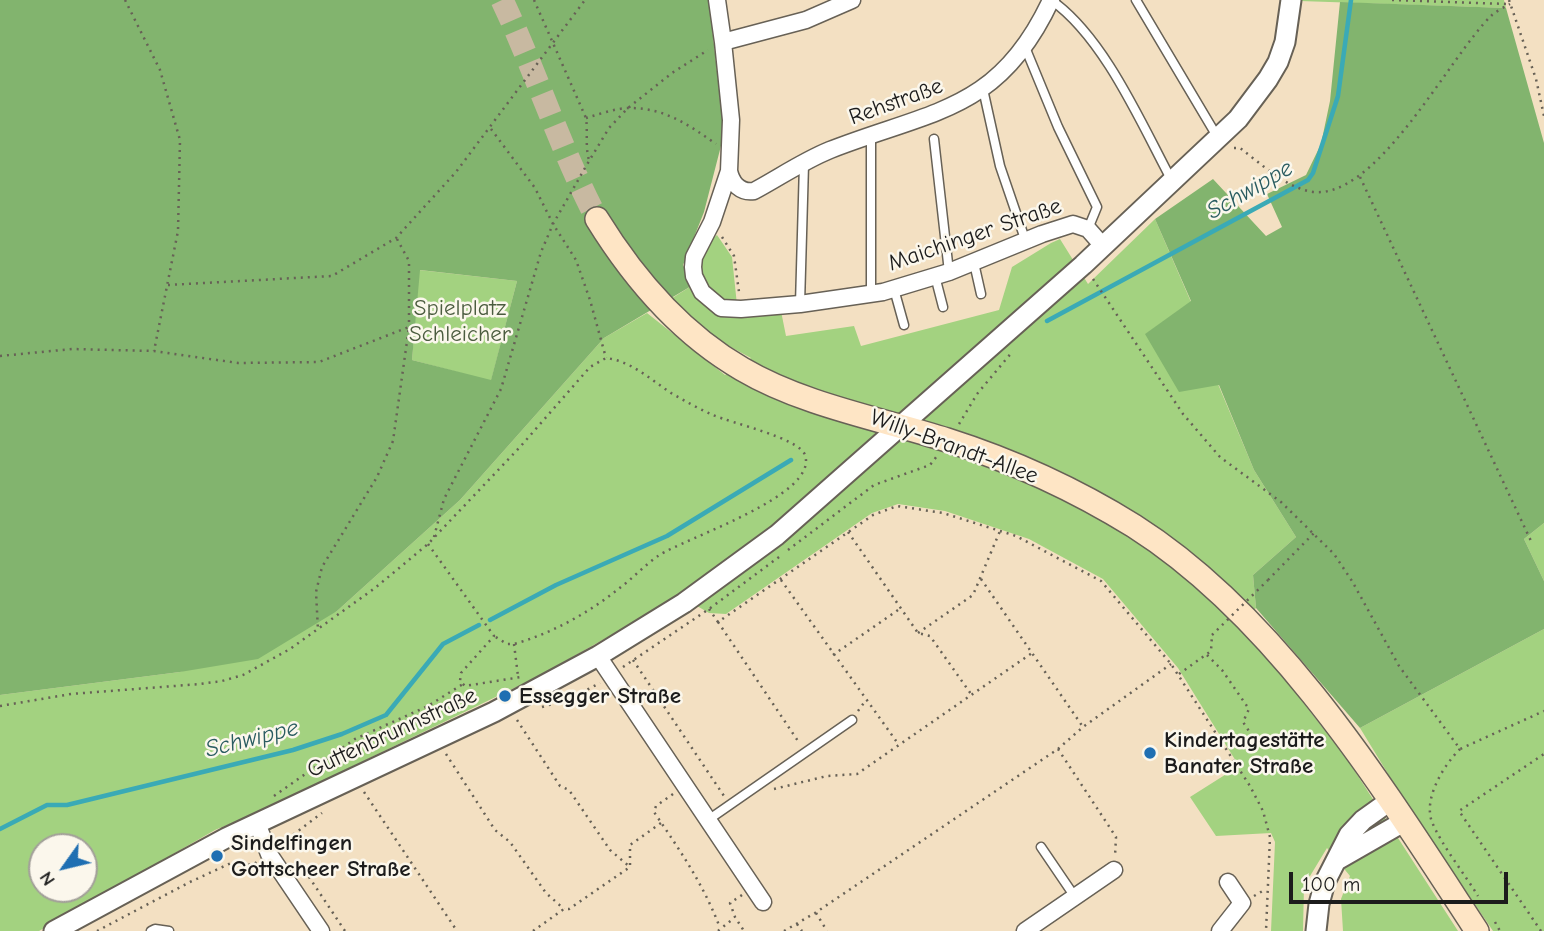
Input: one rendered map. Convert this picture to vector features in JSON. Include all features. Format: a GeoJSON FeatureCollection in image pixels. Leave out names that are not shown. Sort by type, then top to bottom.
{"type":"FeatureCollection","features":[{"type":"Feature","properties":{"kind":"main road","name":"Willy-Brandt-Allee"},"geometry":{"type":"LineString","coordinates":[[597,219],[629,268],[652,296],[713,350],[742,369],[770,383],[995,457],[1084,496],[1135,527],[1193,570],[1256,630],[1338,727],[1405,821],[1485,925]]}},
{"type":"Feature","properties":{"kind":"street"},"geometry":{"type":"LineString","coordinates":[[716,0],[731,120],[729,171],[712,222],[694,257],[694,276],[702,292],[722,307],[736,310]]}},
{"type":"Feature","properties":{"kind":"street"},"geometry":{"type":"LineString","coordinates":[[723,42],[806,20],[852,0]]}},
{"type":"Feature","properties":{"kind":"street","name":"Rehstraße"},"geometry":{"type":"LineString","coordinates":[[729,171],[735,184],[748,192],[754,191],[804,162],[957,105],[983,89],[1010,65],[1025,47],[1051,0]]}},
{"type":"Feature","properties":{"kind":"street"},"geometry":{"type":"LineString","coordinates":[[900,426],[1173,181],[1222,146],[1278,62],[1285,42],[1291,0]]}},
{"type":"Feature","properties":{"kind":"street","name":"Maichinger Straße"},"geometry":{"type":"LineString","coordinates":[[736,310],[800,304],[894,289],[974,263],[1073,224],[1088,229],[1103,246]]}},
{"type":"Feature","properties":{"kind":"street","name":"Guttenbrunnstraße"},"geometry":{"type":"LineString","coordinates":[[54,931],[257,823],[536,700],[598,656],[684,603],[777,535],[900,426]]}},
{"type":"Feature","properties":{"kind":"street"},"geometry":{"type":"LineString","coordinates":[[598,656],[763,902]]}},
{"type":"Feature","properties":{"kind":"street"},"geometry":{"type":"LineString","coordinates":[[1316,931],[1325,882],[1349,835],[1391,800]]}},
{"type":"Feature","properties":{"kind":"street"},"geometry":{"type":"LineString","coordinates":[[1336,860],[1405,821]]}},
{"type":"Feature","properties":{"kind":"street"},"geometry":{"type":"LineString","coordinates":[[257,823],[269,854],[321,931]]}},
{"type":"Feature","properties":{"kind":"street"},"geometry":{"type":"LineString","coordinates":[[1025,931],[1114,870]]}},
{"type":"Feature","properties":{"kind":"street"},"geometry":{"type":"LineString","coordinates":[[1220,931],[1242,903],[1228,882]]}},
{"type":"Feature","properties":{"kind":"lane"},"geometry":{"type":"LineString","coordinates":[[1051,0],[1065,11],[1118,78],[1173,181]]}},
{"type":"Feature","properties":{"kind":"lane"},"geometry":{"type":"LineString","coordinates":[[1136,0],[1222,146]]}},
{"type":"Feature","properties":{"kind":"lane"},"geometry":{"type":"LineString","coordinates":[[1025,47],[1058,127],[1097,207],[1088,229]]}},
{"type":"Feature","properties":{"kind":"lane"},"geometry":{"type":"LineString","coordinates":[[983,89],[1000,166],[1026,242]]}},
{"type":"Feature","properties":{"kind":"lane"},"geometry":{"type":"LineString","coordinates":[[871,136],[871,293]]}},
{"type":"Feature","properties":{"kind":"lane"},"geometry":{"type":"LineString","coordinates":[[934,139],[943,307]]}},
{"type":"Feature","properties":{"kind":"lane"},"geometry":{"type":"LineString","coordinates":[[800,304],[804,162]]}},
{"type":"Feature","properties":{"kind":"lane"},"geometry":{"type":"LineString","coordinates":[[974,263],[981,294]]}},
{"type":"Feature","properties":{"kind":"lane"},"geometry":{"type":"LineString","coordinates":[[894,289],[904,325]]}},
{"type":"Feature","properties":{"kind":"lane"},"geometry":{"type":"LineString","coordinates":[[708,820],[852,720]]}},
{"type":"Feature","properties":{"kind":"lane"},"geometry":{"type":"LineString","coordinates":[[1041,847],[1075,897]]}},
{"type":"Feature","properties":{"kind":"lane"},"geometry":{"type":"LineString","coordinates":[[151,931],[169,931]]}},
{"type":"Feature","properties":{"kind":"path"},"geometry":{"type":"LineString","coordinates":[[125,0],[160,70],[180,140],[178,231],[154,351]]}},
{"type":"Feature","properties":{"kind":"path"},"geometry":{"type":"LineString","coordinates":[[534,0],[586,118],[589,161]]}},
{"type":"Feature","properties":{"kind":"path"},"geometry":{"type":"LineString","coordinates":[[168,285],[332,276],[396,238],[456,172],[584,0]]}},
{"type":"Feature","properties":{"kind":"path"},"geometry":{"type":"LineString","coordinates":[[1392,0],[1493,5],[1509,2]]}},
{"type":"Feature","properties":{"kind":"path"},"geometry":{"type":"LineString","coordinates":[[1222,146],[1240,148],[1293,186],[1320,193],[1341,187],[1360,177],[1389,148],[1469,41],[1493,13],[1509,2]]}},
{"type":"Feature","properties":{"kind":"path"},"geometry":{"type":"LineString","coordinates":[[1509,2],[1536,79],[1544,116]]}},
{"type":"Feature","properties":{"kind":"path"},"geometry":{"type":"LineString","coordinates":[[435,537],[438,517],[448,488],[501,389],[533,277],[554,225],[589,161],[609,128],[628,108],[672,73],[723,42]]}},
{"type":"Feature","properties":{"kind":"path"},"geometry":{"type":"LineString","coordinates":[[586,118],[628,108],[651,111],[682,120],[730,155]]}},
{"type":"Feature","properties":{"kind":"path"},"geometry":{"type":"LineString","coordinates":[[490,128],[535,188],[576,260],[606,358]]}},
{"type":"Feature","properties":{"kind":"path"},"geometry":{"type":"LineString","coordinates":[[1360,177],[1531,541]]}},
{"type":"Feature","properties":{"kind":"path"},"geometry":{"type":"LineString","coordinates":[[712,222],[734,256],[736,310]]}},
{"type":"Feature","properties":{"kind":"path"},"geometry":{"type":"LineString","coordinates":[[318,630],[316,592],[322,568],[377,477],[393,441],[409,327],[409,261],[396,238]]}},
{"type":"Feature","properties":{"kind":"path"},"geometry":{"type":"LineString","coordinates":[[1096,283],[1182,414],[1220,457],[1281,502],[1334,554],[1399,666],[1460,748]]}},
{"type":"Feature","properties":{"kind":"path"},"geometry":{"type":"LineString","coordinates":[[0,356],[72,349],[154,351],[238,363],[319,362],[409,327]]}},
{"type":"Feature","properties":{"kind":"path"},"geometry":{"type":"LineString","coordinates":[[948,440],[977,394],[1016,347]]}},
{"type":"Feature","properties":{"kind":"path"},"geometry":{"type":"LineString","coordinates":[[0,706],[71,694],[222,681],[243,675],[318,630],[375,589],[428,544],[520,447],[590,367],[606,358],[629,365],[672,393],[715,416],[790,442],[804,453],[806,458],[801,475],[767,504],[675,546],[659,555],[592,609],[554,629],[514,644],[508,644],[494,636],[428,544]]}},
{"type":"Feature","properties":{"kind":"path"},"geometry":{"type":"LineString","coordinates":[[718,622],[873,515],[898,506],[943,513],[1016,536],[1101,581],[1171,664],[1250,786],[1263,811],[1270,838],[1266,931]]}},
{"type":"Feature","properties":{"kind":"path"},"geometry":{"type":"LineString","coordinates":[[918,633],[973,595],[1000,531]]}},
{"type":"Feature","properties":{"kind":"path"},"geometry":{"type":"LineString","coordinates":[[848,532],[918,633],[930,636],[971,695]]}},
{"type":"Feature","properties":{"kind":"path"},"geometry":{"type":"LineString","coordinates":[[1178,675],[1211,651],[1212,635],[1314,533]]}},
{"type":"Feature","properties":{"kind":"path"},"geometry":{"type":"LineString","coordinates":[[780,579],[899,745]]}},
{"type":"Feature","properties":{"kind":"path"},"geometry":{"type":"LineString","coordinates":[[981,579],[1083,727]]}},
{"type":"Feature","properties":{"kind":"path"},"geometry":{"type":"LineString","coordinates":[[833,654],[901,608]]}},
{"type":"Feature","properties":{"kind":"path"},"geometry":{"type":"LineString","coordinates":[[709,609],[806,752]]}},
{"type":"Feature","properties":{"kind":"path"},"geometry":{"type":"LineString","coordinates":[[463,684],[459,678],[461,673],[494,636]]}},
{"type":"Feature","properties":{"kind":"path"},"geometry":{"type":"LineString","coordinates":[[514,644],[518,677]]}},
{"type":"Feature","properties":{"kind":"path"},"geometry":{"type":"LineString","coordinates":[[755,787],[763,790],[827,776],[857,774],[1032,653]]}},
{"type":"Feature","properties":{"kind":"path"},"geometry":{"type":"LineString","coordinates":[[1207,655],[1222,670],[1249,709],[1243,722],[1258,745],[1248,752]]}},
{"type":"Feature","properties":{"kind":"path"},"geometry":{"type":"LineString","coordinates":[[633,660],[730,804]]}},
{"type":"Feature","properties":{"kind":"path"},"geometry":{"type":"LineString","coordinates":[[784,931],[815,913],[1058,749],[1083,727],[1171,664]]}},
{"type":"Feature","properties":{"kind":"path"},"geometry":{"type":"LineString","coordinates":[[272,797],[355,739],[428,706],[463,684],[518,677],[524,680],[536,700]]}},
{"type":"Feature","properties":{"kind":"path"},"geometry":{"type":"LineString","coordinates":[[852,720],[867,699]]}},
{"type":"Feature","properties":{"kind":"path"},"geometry":{"type":"LineString","coordinates":[[1479,897],[1431,820],[1433,796],[1444,769],[1460,748],[1544,711]]}},
{"type":"Feature","properties":{"kind":"path"},"geometry":{"type":"LineString","coordinates":[[517,720],[561,786],[569,790],[610,850],[630,867]]}},
{"type":"Feature","properties":{"kind":"path"},"geometry":{"type":"LineString","coordinates":[[1058,749],[1116,837],[1114,870]]}},
{"type":"Feature","properties":{"kind":"path"},"geometry":{"type":"LineString","coordinates":[[446,754],[495,830],[510,842],[546,893],[564,909]]}},
{"type":"Feature","properties":{"kind":"path"},"geometry":{"type":"LineString","coordinates":[[1541,931],[1459,811],[1544,754]]}},
{"type":"Feature","properties":{"kind":"path"},"geometry":{"type":"LineString","coordinates":[[685,786],[656,806],[654,812],[690,864],[719,930],[735,918]]}},
{"type":"Feature","properties":{"kind":"path"},"geometry":{"type":"LineString","coordinates":[[364,792],[457,931]]}},
{"type":"Feature","properties":{"kind":"path"},"geometry":{"type":"LineString","coordinates":[[630,867],[630,845],[661,823]]}},
{"type":"Feature","properties":{"kind":"path"},"geometry":{"type":"LineString","coordinates":[[533,931],[630,867]]}},
{"type":"Feature","properties":{"kind":"path"},"geometry":{"type":"LineString","coordinates":[[291,871],[305,871],[345,931]]}},
{"type":"Feature","properties":{"kind":"path"},"geometry":{"type":"LineString","coordinates":[[744,931],[735,918],[730,903],[753,887]]}},
{"type":"Feature","properties":{"kind":"path"},"geometry":{"type":"LineString","coordinates":[[815,913],[827,931]]}},
{"type":"Feature","properties":{"kind":"path"},"geometry":{"type":"LineString","coordinates":[[797,924],[802,931]]}},
{"type":"Feature","properties":{"kind":"path"},"geometry":{"type":"LineString","coordinates":[[1485,925],[1500,931]]}},
{"type":"Feature","properties":{"kind":"green space"},"geometry":{"type":"Polygon","coordinates":[[[0,0],[709,0],[724,134],[704,212],[683,265],[693,285],[604,338],[460,500],[337,611],[258,659],[0,695],[0,0]],[[420,270],[412,360],[491,380],[517,281],[420,270]]]}},
{"type":"Feature","properties":{"kind":"green space"},"geometry":{"type":"Polygon","coordinates":[[[1300,0],[1504,0],[1506,8],[1300,1],[1300,0]]]}},
{"type":"Feature","properties":{"kind":"green space"},"geometry":{"type":"Polygon","coordinates":[[[1340,2],[1506,8],[1544,143],[1544,523],[1524,539],[1544,581],[1544,629],[1360,728],[1256,608],[1253,575],[1296,537],[1254,470],[1219,385],[1179,392],[1145,334],[1191,301],[1155,219],[1213,179],[1266,236],[1282,227],[1267,194],[1306,175],[1321,144],[1330,101],[1340,2]]]}},
{"type":"Feature","properties":{"kind":"green space"},"geometry":{"type":"Polygon","coordinates":[[[1155,219],[1191,302],[1146,334],[1218,384],[1254,470],[1296,537],[1253,575],[1256,608],[1239,625],[1347,759],[1458,931],[1343,931],[1341,899],[1350,876],[1327,848],[1304,886],[1303,931],[1271,931],[1275,842],[1271,833],[1216,836],[1190,797],[1239,766],[1178,668],[1103,579],[1029,539],[945,511],[898,504],[872,513],[726,614],[709,613],[680,596],[539,676],[252,815],[215,830],[98,897],[98,833],[28,833],[28,903],[88,903],[39,931],[0,931],[0,695],[180,672],[337,611],[460,500],[604,338],[647,313],[725,375],[751,358],[716,339],[669,300],[693,285],[715,307],[732,316],[781,311],[786,336],[854,326],[861,346],[999,310],[1012,267],[1060,239],[1088,284],[1155,219]]]}},
{"type":"Feature","properties":{"kind":"green space"},"geometry":{"type":"Polygon","coordinates":[[[717,235],[732,257],[737,305],[728,305],[705,291],[698,263],[710,241],[717,235]]]}},
{"type":"Feature","properties":{"kind":"green space","name":"Spielplatz Schleicher"},"geometry":{"type":"Polygon","coordinates":[[[419,270],[517,281],[491,381],[412,360],[419,270]]]}},
{"type":"Feature","properties":{"kind":"green space"},"geometry":{"type":"Polygon","coordinates":[[[1544,523],[1544,581],[1524,539],[1544,523]]]}},
{"type":"Feature","properties":{"kind":"green space"},"geometry":{"type":"Polygon","coordinates":[[[1544,629],[1544,931],[1493,931],[1404,800],[1360,728],[1544,629]]]}},
{"type":"Feature","properties":{"kind":"waterway","name":"Schwippe"},"geometry":{"type":"LineString","coordinates":[[1047,321],[1308,180],[1313,173],[1338,96],[1351,0]]}},
{"type":"Feature","properties":{"kind":"waterway","name":"Schwippe"},"geometry":{"type":"LineString","coordinates":[[490,620],[556,585],[667,536],[791,460]]}},
{"type":"Feature","properties":{"kind":"waterway","name":"Schwippe"},"geometry":{"type":"LineString","coordinates":[[0,829],[47,805],[67,805],[293,750],[342,734],[386,715],[443,644],[479,625]]}},
{"type":"Feature","properties":{"kind":"tunnel"},"geometry":{"type":"LineString","coordinates":[[502,0],[571,165],[597,219]]}},
{"type":"Feature","properties":{"kind":"place","name":"Essegger Straße"},"geometry":{"type":"Point","coordinates":[505,696]}},
{"type":"Feature","properties":{"kind":"place","name":"Kindertagestätte Banater Straße"},"geometry":{"type":"Point","coordinates":[1150,753]}},
{"type":"Feature","properties":{"kind":"place","name":"Sindelfingen Gottscheer Straße"},"geometry":{"type":"Point","coordinates":[217,856]}}]}
